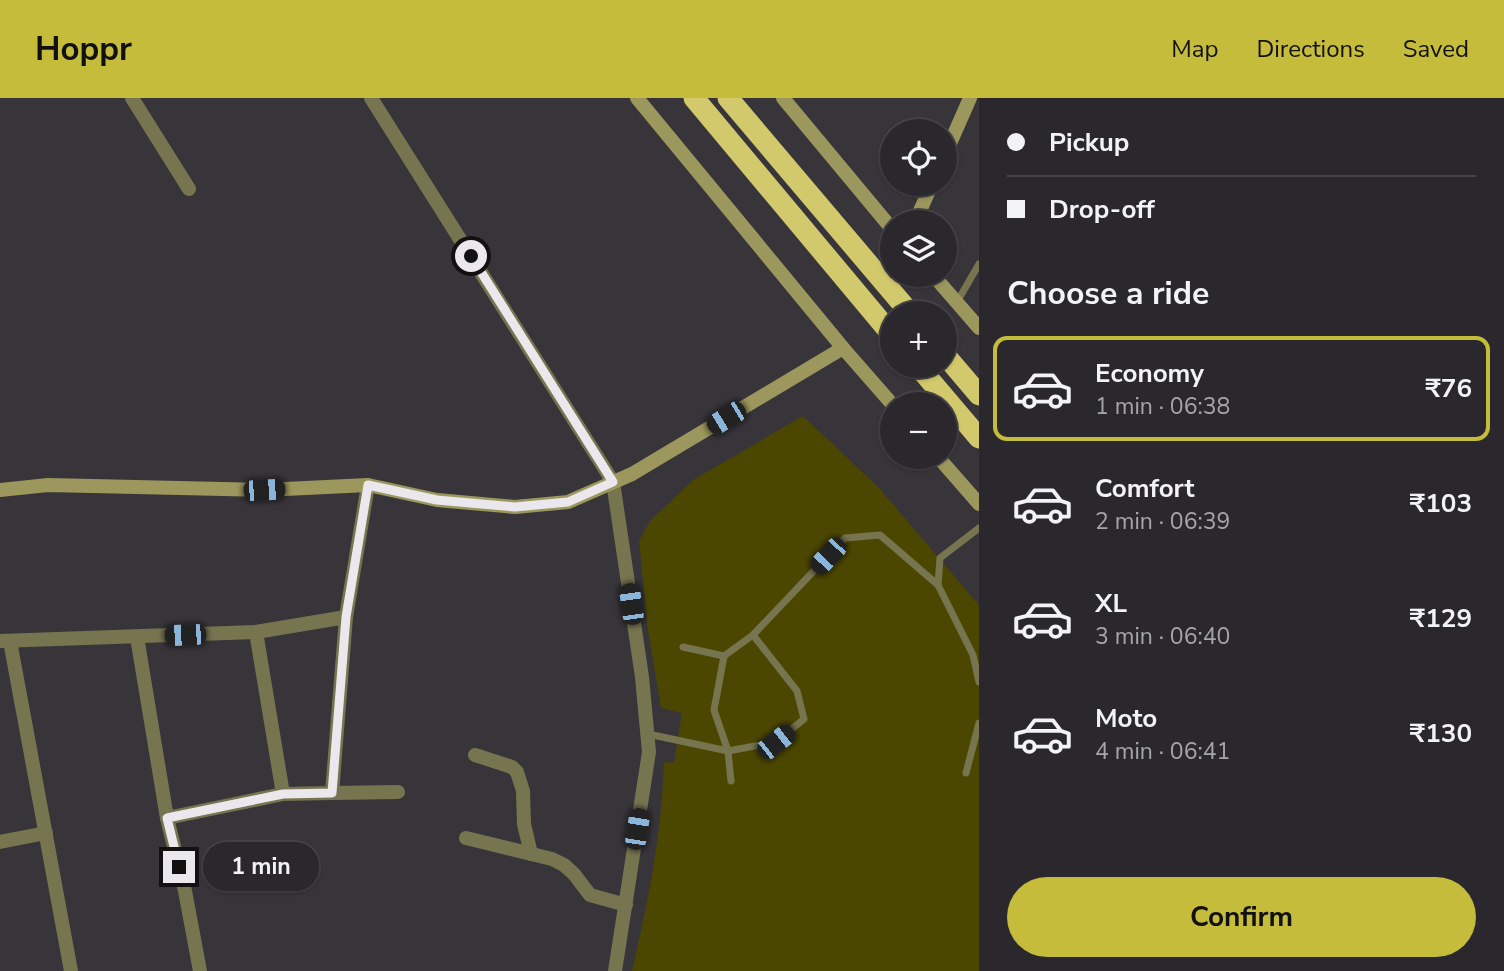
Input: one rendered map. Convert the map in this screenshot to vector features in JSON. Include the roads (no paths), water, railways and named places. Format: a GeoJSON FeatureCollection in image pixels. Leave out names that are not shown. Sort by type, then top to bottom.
{"type":"FeatureCollection","features":[{"type":"Feature","properties":{"kind":"highway"},"geometry":{"type":"LineString","coordinates":[[694,98],[880,321]]}},
{"type":"Feature","properties":{"kind":"highway"},"geometry":{"type":"LineString","coordinates":[[728,98],[900,301]]}},
{"type":"Feature","properties":{"kind":"highway"},"geometry":{"type":"LineString","coordinates":[[957,369],[979,395]]}},
{"type":"Feature","properties":{"kind":"highway"},"geometry":{"type":"LineString","coordinates":[[928,378],[979,438]]}},
{"type":"Feature","properties":{"kind":"street"},"geometry":{"type":"LineString","coordinates":[[132,98],[189,189]]}},
{"type":"Feature","properties":{"kind":"street"},"geometry":{"type":"LineString","coordinates":[[371,98],[613,482],[642,677],[649,752],[615,971]]}},
{"type":"Feature","properties":{"kind":"street"},"geometry":{"type":"LineString","coordinates":[[637,98],[688,163],[882,392]]}},
{"type":"Feature","properties":{"kind":"street"},"geometry":{"type":"LineString","coordinates":[[783,98],[880,215]]}},
{"type":"Feature","properties":{"kind":"street"},"geometry":{"type":"LineString","coordinates":[[957,128],[970,98]]}},
{"type":"Feature","properties":{"kind":"street"},"geometry":{"type":"LineString","coordinates":[[944,287],[956,301]]}},
{"type":"Feature","properties":{"kind":"street"},"geometry":{"type":"LineString","coordinates":[[957,302],[979,328]]}},
{"type":"Feature","properties":{"kind":"street"},"geometry":{"type":"LineString","coordinates":[[0,490],[48,485],[264,490],[368,485],[437,500],[515,507],[568,502],[632,474],[843,348]]}},
{"type":"Feature","properties":{"kind":"street"},"geometry":{"type":"LineString","coordinates":[[948,469],[979,504]]}},
{"type":"Feature","properties":{"kind":"street"},"geometry":{"type":"LineString","coordinates":[[332,793],[346,617],[368,485]]}},
{"type":"Feature","properties":{"kind":"street"},"geometry":{"type":"LineString","coordinates":[[71,971],[46,833],[5,641],[256,632],[346,617]]}},
{"type":"Feature","properties":{"kind":"street"},"geometry":{"type":"LineString","coordinates":[[256,632],[283,794]]}},
{"type":"Feature","properties":{"kind":"street"},"geometry":{"type":"LineString","coordinates":[[137,637],[167,818],[186,891],[200,971]]}},
{"type":"Feature","properties":{"kind":"street"},"geometry":{"type":"LineString","coordinates":[[475,755],[512,767],[517,772],[523,791],[524,824],[531,854]]}},
{"type":"Feature","properties":{"kind":"street"},"geometry":{"type":"LineString","coordinates":[[167,818],[283,794],[398,792]]}},
{"type":"Feature","properties":{"kind":"street"},"geometry":{"type":"LineString","coordinates":[[0,842],[46,833]]}},
{"type":"Feature","properties":{"kind":"street"},"geometry":{"type":"LineString","coordinates":[[466,838],[564,864],[596,898],[626,905]]}},
{"type":"Feature","properties":{"kind":"lane"},"geometry":{"type":"LineString","coordinates":[[957,302],[979,264]]}},
{"type":"Feature","properties":{"kind":"lane"},"geometry":{"type":"LineString","coordinates":[[938,585],[940,558],[979,528]]}},
{"type":"Feature","properties":{"kind":"lane"},"geometry":{"type":"LineString","coordinates":[[731,781],[727,751],[714,710],[724,656],[753,635],[845,538],[880,535],[938,585],[973,655],[979,682]]}},
{"type":"Feature","properties":{"kind":"lane"},"geometry":{"type":"LineString","coordinates":[[647,734],[727,751],[776,742],[804,719],[797,691],[753,635]]}},
{"type":"Feature","properties":{"kind":"lane"},"geometry":{"type":"LineString","coordinates":[[683,647],[724,656]]}},
{"type":"Feature","properties":{"kind":"lane"},"geometry":{"type":"LineString","coordinates":[[966,773],[979,723]]}}]}
